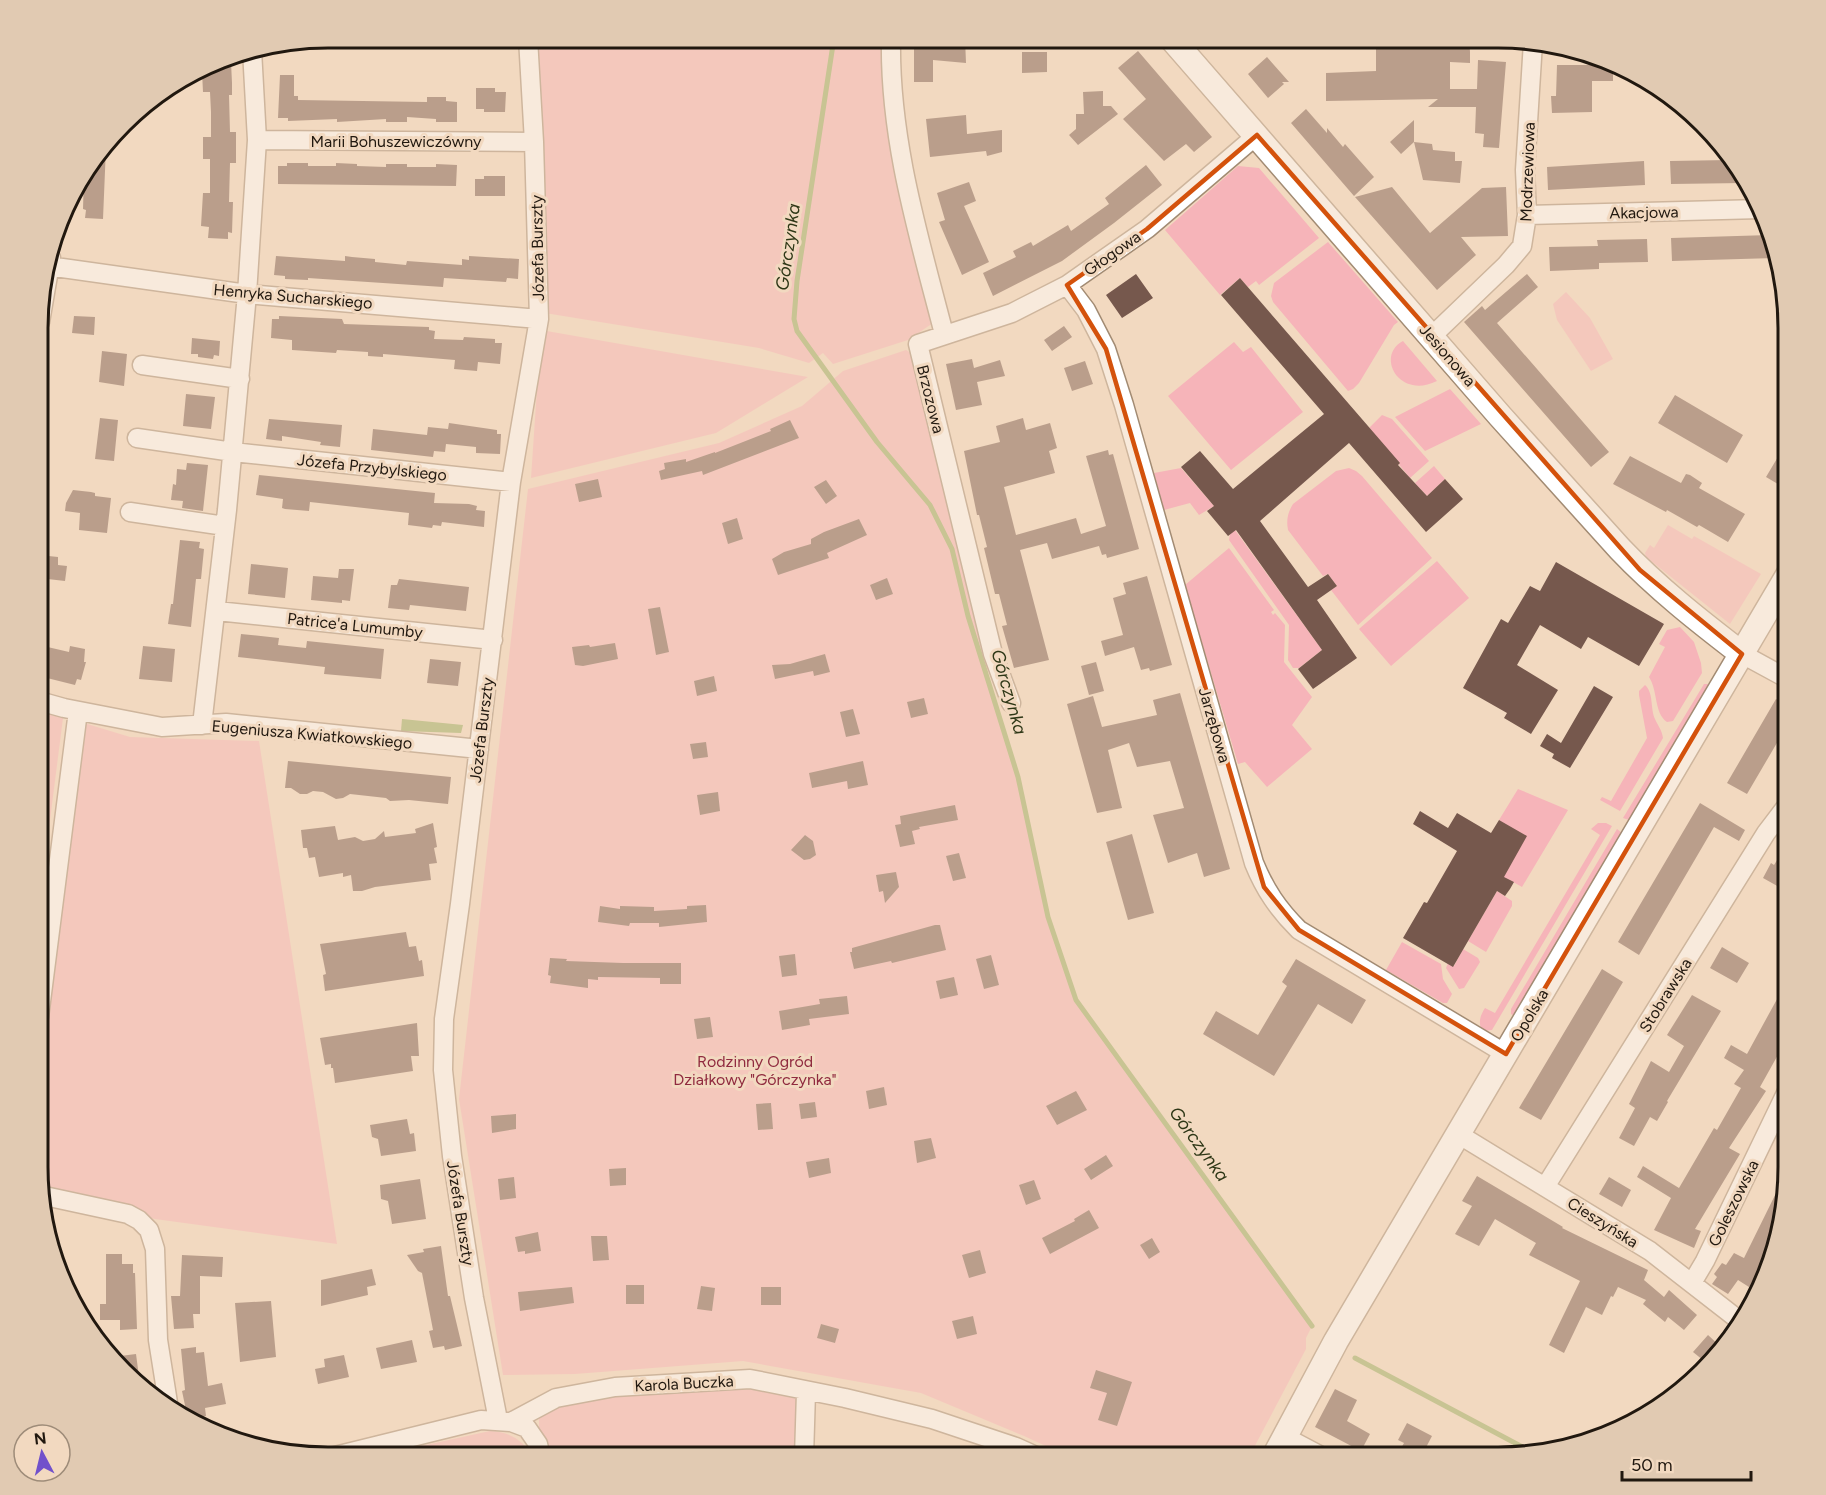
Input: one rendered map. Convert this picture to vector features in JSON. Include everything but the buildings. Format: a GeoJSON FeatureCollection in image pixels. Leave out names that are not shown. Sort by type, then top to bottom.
{"type":"FeatureCollection","features":[{"type":"Feature","properties":{"kind":"street","name":"Józefa Burszty"},"geometry":{"type":"LineString","coordinates":[[505,1421],[472,1286],[452,1156],[443,1070],[444,1019],[511,482],[539,319],[534,142],[529,48]]}},
{"type":"Feature","properties":{"kind":"street"},"geometry":{"type":"LineString","coordinates":[[891,48],[892,98],[901,157],[944,334]]}},
{"type":"Feature","properties":{"kind":"street","name":"Jesionowa"},"geometry":{"type":"LineString","coordinates":[[1180,48],[1500,416],[1640,570],[1682,609],[1742,654]]}},
{"type":"Feature","properties":{"kind":"street","name":"Modrzewiowa"},"geometry":{"type":"LineString","coordinates":[[1432,336],[1506,265],[1522,246],[1527,215],[1525,170],[1533,50]]}},
{"type":"Feature","properties":{"kind":"street"},"geometry":{"type":"LineString","coordinates":[[202,725],[233,452],[247,294],[257,140],[252,59]]}},
{"type":"Feature","properties":{"kind":"street","name":"Głogowa"},"geometry":{"type":"LineString","coordinates":[[944,334],[1012,313],[1067,285],[1147,229],[1257,135]]}},
{"type":"Feature","properties":{"kind":"street","name":"Marii Bohuszewiczówny"},"geometry":{"type":"LineString","coordinates":[[257,140],[534,142]]}},
{"type":"Feature","properties":{"kind":"street","name":"Akacjowa"},"geometry":{"type":"LineString","coordinates":[[1527,215],[1751,209]]}},
{"type":"Feature","properties":{"kind":"street","name":"Henryka Sucharskiego"},"geometry":{"type":"LineString","coordinates":[[55,265],[247,294],[539,319]]}},
{"type":"Feature","properties":{"kind":"street","name":"Jarzębowa"},"geometry":{"type":"LineString","coordinates":[[1067,285],[1086,310],[1106,349],[1124,405],[1254,863],[1264,887],[1299,930],[1506,1054]]}},
{"type":"Feature","properties":{"kind":"street","name":"Brzozowa"},"geometry":{"type":"LineString","coordinates":[[944,334],[918,345],[993,654],[1011,703]]}},
{"type":"Feature","properties":{"kind":"street"},"geometry":{"type":"LineString","coordinates":[[142,365],[240,379]]}},
{"type":"Feature","properties":{"kind":"street","name":"Józefa Przybylskiego"},"geometry":{"type":"LineString","coordinates":[[137,438],[233,452],[511,482]]}},
{"type":"Feature","properties":{"kind":"street"},"geometry":{"type":"LineString","coordinates":[[130,512],[225,526]]}},
{"type":"Feature","properties":{"kind":"street","name":"Opolska"},"geometry":{"type":"LineString","coordinates":[[1279,1447],[1336,1341],[1778,592]]}},
{"type":"Feature","properties":{"kind":"street","name":"Patrice'a Lumumby"},"geometry":{"type":"LineString","coordinates":[[216,611],[492,640]]}},
{"type":"Feature","properties":{"kind":"street"},"geometry":{"type":"LineString","coordinates":[[1742,654],[1778,674]]}},
{"type":"Feature","properties":{"kind":"street","name":"Eugeniusza Kwiatkowskiego"},"geometry":{"type":"LineString","coordinates":[[48,703],[162,727],[226,723],[479,749]]}},
{"type":"Feature","properties":{"kind":"street"},"geometry":{"type":"LineString","coordinates":[[48,867],[78,711]]}},
{"type":"Feature","properties":{"kind":"street","name":"Stobrawska"},"geometry":{"type":"LineString","coordinates":[[1545,1187],[1778,817]]}},
{"type":"Feature","properties":{"kind":"street","name":"Goleszowska"},"geometry":{"type":"LineString","coordinates":[[1692,1283],[1705,1262],[1778,1110]]}},
{"type":"Feature","properties":{"kind":"street","name":"Cieszyńska"},"geometry":{"type":"LineString","coordinates":[[1458,1134],[1650,1251],[1735,1317]]}},
{"type":"Feature","properties":{"kind":"street"},"geometry":{"type":"LineString","coordinates":[[50,1197],[128,1214],[139,1220],[149,1230],[155,1249],[158,1340],[167,1396]]}},
{"type":"Feature","properties":{"kind":"street","name":"Karola Buczka"},"geometry":{"type":"LineString","coordinates":[[373,1447],[481,1420],[505,1421],[556,1398],[615,1387],[750,1379],[806,1392],[846,1398],[932,1419],[1002,1447]]}},
{"type":"Feature","properties":{"kind":"street"},"geometry":{"type":"LineString","coordinates":[[804,1447],[806,1392]]}},
{"type":"Feature","properties":{"kind":"street"},"geometry":{"type":"LineString","coordinates":[[505,1421],[527,1428],[539,1447]]}},
{"type":"Feature","properties":{"kind":"highlighted area"},"geometry":{"type":"Polygon","coordinates":[[[1257,135],[1640,570],[1742,654],[1506,1054],[1299,930],[1264,887],[1106,349],[1067,285],[1147,229],[1257,135]]]}},
{"type":"Feature","properties":{"kind":"green space"},"geometry":{"type":"Polygon","coordinates":[[[536,48],[887,48],[933,323],[908,340],[833,364],[823,353],[809,363],[759,348],[545,313],[543,142],[536,48]]]}},
{"type":"Feature","properties":{"kind":"green space"},"geometry":{"type":"Polygon","coordinates":[[[1238,166],[1259,168],[1319,238],[1259,285],[1256,281],[1248,287],[1240,278],[1220,295],[1165,230],[1238,166]]]}},
{"type":"Feature","properties":{"kind":"green space"},"geometry":{"type":"Polygon","coordinates":[[[1328,242],[1398,322],[1359,383],[1348,391],[1273,302],[1271,296],[1274,283],[1328,242]]]}},
{"type":"Feature","properties":{"kind":"green space"},"geometry":{"type":"Polygon","coordinates":[[[1566,292],[1590,318],[1613,359],[1591,371],[1557,320],[1553,304],[1566,292]]]}},
{"type":"Feature","properties":{"kind":"green space"},"geometry":{"type":"Polygon","coordinates":[[[541,330],[808,377],[716,433],[531,478],[541,330]]]}},
{"type":"Feature","properties":{"kind":"green space"},"geometry":{"type":"Polygon","coordinates":[[[1403,341],[1437,381],[1412,385],[1402,381],[1395,374],[1391,365],[1391,356],[1395,348],[1403,341]]]}},
{"type":"Feature","properties":{"kind":"green space"},"geometry":{"type":"Polygon","coordinates":[[[1234,342],[1243,352],[1251,347],[1303,412],[1231,470],[1168,396],[1234,342]]]}},
{"type":"Feature","properties":{"kind":"green space","name":"Rodzinny Ogród Działkowy \"Górczynka\""},"geometry":{"type":"Polygon","coordinates":[[[906,350],[911,353],[986,652],[988,682],[1018,777],[1048,917],[1076,1000],[1312,1326],[1306,1338],[1306,1349],[1254,1447],[1048,1447],[921,1393],[743,1361],[575,1374],[503,1375],[459,1099],[528,489],[719,443],[802,406],[843,371],[906,350]]]}},
{"type":"Feature","properties":{"kind":"green space"},"geometry":{"type":"Polygon","coordinates":[[[1450,389],[1481,424],[1425,451],[1395,417],[1450,389]]]}},
{"type":"Feature","properties":{"kind":"green space"},"geometry":{"type":"Polygon","coordinates":[[[1382,415],[1392,419],[1429,461],[1410,478],[1369,428],[1382,415]]]}},
{"type":"Feature","properties":{"kind":"green space"},"geometry":{"type":"Polygon","coordinates":[[[1434,466],[1445,479],[1427,496],[1415,483],[1434,466]]]}},
{"type":"Feature","properties":{"kind":"green space"},"geometry":{"type":"Polygon","coordinates":[[[1181,468],[1214,506],[1199,515],[1190,503],[1164,510],[1154,473],[1181,468]]]}},
{"type":"Feature","properties":{"kind":"green space"},"geometry":{"type":"Polygon","coordinates":[[[1349,468],[1362,476],[1432,558],[1358,625],[1331,590],[1337,586],[1328,574],[1323,576],[1288,530],[1287,523],[1293,504],[1336,471],[1349,468]]]}},
{"type":"Feature","properties":{"kind":"green space"},"geometry":{"type":"Polygon","coordinates":[[[1668,525],[1692,539],[1694,536],[1761,574],[1730,624],[1646,557],[1645,553],[1650,545],[1654,548],[1668,525]]]}},
{"type":"Feature","properties":{"kind":"green space"},"geometry":{"type":"Polygon","coordinates":[[[1235,530],[1322,650],[1299,668],[1293,668],[1288,660],[1289,625],[1229,540],[1230,534],[1235,530]]]}},
{"type":"Feature","properties":{"kind":"green space"},"geometry":{"type":"Polygon","coordinates":[[[1229,548],[1274,610],[1271,612],[1273,615],[1275,613],[1285,625],[1284,662],[1312,697],[1292,725],[1312,749],[1267,787],[1245,762],[1238,764],[1185,585],[1229,548]]]}},
{"type":"Feature","properties":{"kind":"green space"},"geometry":{"type":"Polygon","coordinates":[[[1437,561],[1469,598],[1391,666],[1359,629],[1437,561]]]}},
{"type":"Feature","properties":{"kind":"green space"},"geometry":{"type":"Polygon","coordinates":[[[1680,627],[1694,642],[1702,673],[1673,721],[1667,722],[1660,713],[1649,677],[1665,647],[1659,644],[1667,630],[1680,627]]]}},
{"type":"Feature","properties":{"kind":"green space"},"geometry":{"type":"Polygon","coordinates":[[[1704,684],[1710,684],[1634,818],[1629,820],[1623,818],[1704,684]]]}},
{"type":"Feature","properties":{"kind":"green space"},"geometry":{"type":"Polygon","coordinates":[[[1645,685],[1650,692],[1654,715],[1663,738],[1620,811],[1600,800],[1602,797],[1611,801],[1647,738],[1639,695],[1639,691],[1645,685]]]}},
{"type":"Feature","properties":{"kind":"green space"},"geometry":{"type":"Polygon","coordinates":[[[48,714],[63,718],[48,836],[48,714]]]}},
{"type":"Feature","properties":{"kind":"green space"},"geometry":{"type":"Polygon","coordinates":[[[84,723],[130,737],[259,741],[337,1244],[155,1219],[61,1197],[49,1192],[48,997],[84,723]]]}},
{"type":"Feature","properties":{"kind":"green space"},"geometry":{"type":"Polygon","coordinates":[[[1518,789],[1568,810],[1522,887],[1508,879],[1503,886],[1499,820],[1518,789]]]}},
{"type":"Feature","properties":{"kind":"green space"},"geometry":{"type":"Polygon","coordinates":[[[1598,823],[1612,826],[1492,1030],[1482,1031],[1480,1022],[1483,1011],[1485,1008],[1495,1013],[1600,835],[1591,829],[1598,823]]]}},
{"type":"Feature","properties":{"kind":"green space"},"geometry":{"type":"Polygon","coordinates":[[[1617,829],[1622,833],[1516,1017],[1511,1014],[1511,1009],[1617,829]]]}},
{"type":"Feature","properties":{"kind":"green space"},"geometry":{"type":"Polygon","coordinates":[[[1497,891],[1512,901],[1512,906],[1486,952],[1468,941],[1497,891]]]}},
{"type":"Feature","properties":{"kind":"green space"},"geometry":{"type":"Polygon","coordinates":[[[1402,942],[1441,964],[1443,979],[1452,994],[1447,1003],[1443,1003],[1386,970],[1402,942]]]}},
{"type":"Feature","properties":{"kind":"green space"},"geometry":{"type":"Polygon","coordinates":[[[1463,949],[1478,958],[1480,962],[1464,988],[1459,989],[1446,968],[1448,963],[1454,966],[1463,949]]]}},
{"type":"Feature","properties":{"kind":"green space"},"geometry":{"type":"Polygon","coordinates":[[[744,1386],[814,1403],[812,1447],[544,1447],[539,1434],[539,1409],[578,1400],[744,1386]]]}},
{"type":"Feature","properties":{"kind":"green space"},"geometry":{"type":"Polygon","coordinates":[[[490,1431],[504,1433],[526,1447],[417,1447],[490,1431]]]}},
{"type":"Feature","properties":{"kind":"shaded area"},"geometry":{"type":"Polygon","coordinates":[[[402,719],[463,725],[461,733],[401,731],[402,719]]]}},
{"type":"Feature","properties":{"kind":"waterway","name":"Górczynka"},"geometry":{"type":"LineString","coordinates":[[832,48],[797,281],[794,319],[797,331],[877,442],[930,505],[952,549],[968,616],[1018,777],[1048,917],[1076,1000],[1312,1326]]}},
{"type":"Feature","properties":{"kind":"waterway","name":"Górczynka"},"geometry":{"type":"LineString","coordinates":[[1355,1358],[1520,1446]]}}]}
